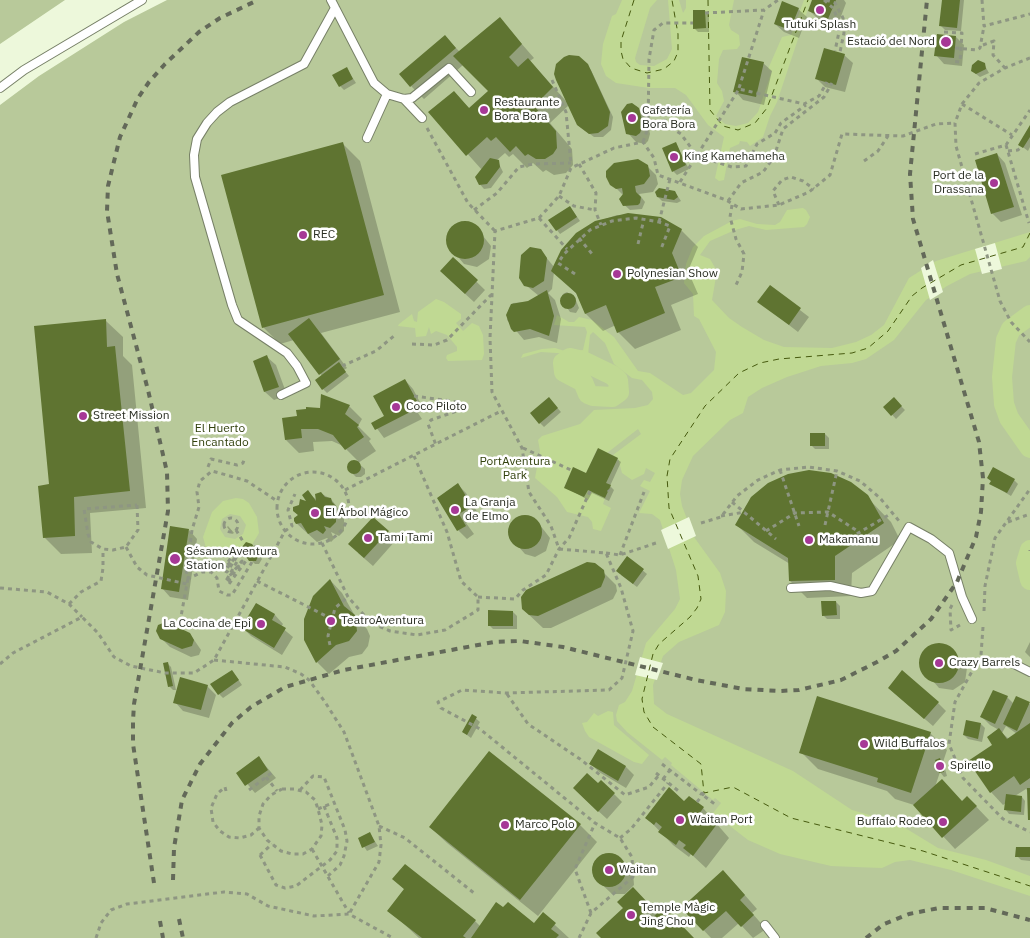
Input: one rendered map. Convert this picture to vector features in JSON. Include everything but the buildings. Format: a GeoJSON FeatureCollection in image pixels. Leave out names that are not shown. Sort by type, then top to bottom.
{"type":"FeatureCollection","features":[{"type":"Feature","properties":{"kind":"lane"},"geometry":{"type":"LineString","coordinates":[[0,88],[57,50],[142,0]]}},
{"type":"Feature","properties":{"kind":"lane"},"geometry":{"type":"LineString","coordinates":[[331,0],[374,83],[387,94],[404,99],[412,98],[449,68],[471,92]]}},
{"type":"Feature","properties":{"kind":"lane"},"geometry":{"type":"LineString","coordinates":[[281,396],[306,383],[298,366],[287,353],[238,320],[232,305],[196,177],[194,155],[197,139],[207,122],[217,112],[230,102],[304,64],[335,8]]}},
{"type":"Feature","properties":{"kind":"lane"},"geometry":{"type":"LineString","coordinates":[[367,138],[387,94]]}},
{"type":"Feature","properties":{"kind":"lane"},"geometry":{"type":"LineString","coordinates":[[404,99],[424,122]]}},
{"type":"Feature","properties":{"kind":"lane"},"geometry":{"type":"LineString","coordinates":[[791,588],[830,586],[861,593],[872,591],[909,527],[931,539],[949,553],[962,597],[972,619]]}},
{"type":"Feature","properties":{"kind":"lane"},"geometry":{"type":"LineString","coordinates":[[1012,663],[1030,672]]}},
{"type":"Feature","properties":{"kind":"lane"},"geometry":{"type":"LineString","coordinates":[[765,925],[775,938]]}},
{"type":"Feature","properties":{"kind":"path"},"geometry":{"type":"LineString","coordinates":[[705,13],[764,10],[778,0]]}},
{"type":"Feature","properties":{"kind":"path"},"geometry":{"type":"LineString","coordinates":[[825,0],[833,8],[838,20],[839,32],[835,51]]}},
{"type":"Feature","properties":{"kind":"path"},"geometry":{"type":"LineString","coordinates":[[825,0],[834,3],[843,18],[844,33],[840,52]]}},
{"type":"Feature","properties":{"kind":"path"},"geometry":{"type":"LineString","coordinates":[[982,0],[984,26],[982,45]]}},
{"type":"Feature","properties":{"kind":"path"},"geometry":{"type":"LineString","coordinates":[[680,182],[739,89],[764,10]]}},
{"type":"Feature","properties":{"kind":"path"},"geometry":{"type":"LineString","coordinates":[[984,26],[1030,14]]}},
{"type":"Feature","properties":{"kind":"path"},"geometry":{"type":"LineString","coordinates":[[693,23],[663,23],[654,30],[649,59],[646,101],[648,122],[643,142],[654,158],[658,175],[727,200],[742,209],[779,205],[814,188],[830,175],[842,134],[903,136],[936,124],[955,124]]}},
{"type":"Feature","properties":{"kind":"path"},"geometry":{"type":"LineString","coordinates":[[944,32],[962,34],[960,62],[952,61]]}},
{"type":"Feature","properties":{"kind":"path"},"geometry":{"type":"LineString","coordinates":[[955,48],[977,50],[982,45],[994,40],[993,55],[1005,68]]}},
{"type":"Feature","properties":{"kind":"path"},"geometry":{"type":"LineString","coordinates":[[1030,58],[1005,68],[980,83],[962,104],[955,124],[956,146],[1000,301],[1010,322],[1030,342]]}},
{"type":"Feature","properties":{"kind":"path"},"geometry":{"type":"LineString","coordinates":[[495,231],[539,218],[559,196],[571,168],[566,112],[552,80]]}},
{"type":"Feature","properties":{"kind":"path"},"geometry":{"type":"LineString","coordinates":[[648,122],[664,124],[681,134],[697,156],[732,167],[746,166],[757,144],[775,133],[781,122],[819,96],[826,82]]}},
{"type":"Feature","properties":{"kind":"path"},"geometry":{"type":"LineString","coordinates":[[727,200],[741,183],[763,172],[774,157],[783,129],[824,97],[832,84]]}},
{"type":"Feature","properties":{"kind":"path"},"geometry":{"type":"LineString","coordinates":[[739,89],[804,104],[809,103]]}},
{"type":"Feature","properties":{"kind":"path"},"geometry":{"type":"LineString","coordinates":[[962,104],[1012,135]]}},
{"type":"Feature","properties":{"kind":"path"},"geometry":{"type":"LineString","coordinates":[[975,154],[1006,145],[1030,110]]}},
{"type":"Feature","properties":{"kind":"path"},"geometry":{"type":"LineString","coordinates":[[664,124],[668,111]]}},
{"type":"Feature","properties":{"kind":"path"},"geometry":{"type":"LineString","coordinates":[[424,122],[468,203],[495,231],[492,294],[492,392],[522,448],[529,492],[550,526],[559,549]]}},
{"type":"Feature","properties":{"kind":"path"},"geometry":{"type":"LineString","coordinates":[[864,161],[878,151],[889,136]]}},
{"type":"Feature","properties":{"kind":"path"},"geometry":{"type":"LineString","coordinates":[[571,168],[614,148],[643,142]]}},
{"type":"Feature","properties":{"kind":"path"},"geometry":{"type":"LineString","coordinates":[[1006,145],[1029,223]]}},
{"type":"Feature","properties":{"kind":"path"},"geometry":{"type":"LineString","coordinates":[[1008,151],[1018,150],[1021,147]]}},
{"type":"Feature","properties":{"kind":"path"},"geometry":{"type":"LineString","coordinates":[[474,210],[497,193],[518,167],[533,164],[571,163]]}},
{"type":"Feature","properties":{"kind":"path"},"geometry":{"type":"LineString","coordinates":[[579,164],[596,193],[595,210],[601,225]]}},
{"type":"Feature","properties":{"kind":"path"},"geometry":{"type":"LineString","coordinates":[[779,205],[773,191],[782,180],[791,177],[803,181],[814,188]]}},
{"type":"Feature","properties":{"kind":"path"},"geometry":{"type":"LineString","coordinates":[[659,222],[670,179]]}},
{"type":"Feature","properties":{"kind":"path"},"geometry":{"type":"LineString","coordinates":[[559,196],[574,206],[595,210]]}},
{"type":"Feature","properties":{"kind":"path"},"geometry":{"type":"LineString","coordinates":[[732,204],[730,217],[736,239],[744,254],[742,272],[736,285]]}},
{"type":"Feature","properties":{"kind":"path"},"geometry":{"type":"LineString","coordinates":[[539,218],[567,249]]}},
{"type":"Feature","properties":{"kind":"path"},"geometry":{"type":"LineString","coordinates":[[575,274],[558,263],[567,249],[579,238],[601,225],[624,219],[644,219],[670,226],[660,249]]}},
{"type":"Feature","properties":{"kind":"path"},"geometry":{"type":"LineString","coordinates":[[638,244],[644,219]]}},
{"type":"Feature","properties":{"kind":"path"},"geometry":{"type":"LineString","coordinates":[[579,238],[593,256]]}},
{"type":"Feature","properties":{"kind":"path"},"geometry":{"type":"LineString","coordinates":[[412,344],[434,344],[447,340],[492,294]]}},
{"type":"Feature","properties":{"kind":"path"},"geometry":{"type":"LineString","coordinates":[[342,366],[376,351],[395,335]]}},
{"type":"Feature","properties":{"kind":"path"},"geometry":{"type":"LineString","coordinates":[[414,396],[458,402],[460,406],[457,411],[430,420],[428,424],[436,445]]}},
{"type":"Feature","properties":{"kind":"path"},"geometry":{"type":"LineString","coordinates":[[345,490],[501,410]]}},
{"type":"Feature","properties":{"kind":"path"},"geometry":{"type":"LineString","coordinates":[[522,448],[571,470]]}},
{"type":"Feature","properties":{"kind":"path"},"geometry":{"type":"LineString","coordinates":[[414,456],[448,532],[461,581],[478,597],[515,599],[523,590],[546,576],[559,549],[569,538],[590,491]]}},
{"type":"Feature","properties":{"kind":"path"},"geometry":{"type":"LineString","coordinates":[[208,467],[212,459],[237,465],[243,463],[244,460]]}},
{"type":"Feature","properties":{"kind":"path"},"geometry":{"type":"LineString","coordinates":[[721,516],[732,502],[752,483],[780,470],[809,467],[837,471],[870,489],[896,519],[909,527]]}},
{"type":"Feature","properties":{"kind":"path"},"geometry":{"type":"LineString","coordinates":[[780,470],[799,526]]}},
{"type":"Feature","properties":{"kind":"path"},"geometry":{"type":"LineString","coordinates":[[180,622],[188,578],[185,575],[199,507],[197,492],[200,481],[212,471],[247,481],[277,501]]}},
{"type":"Feature","properties":{"kind":"path"},"geometry":{"type":"LineString","coordinates":[[825,525],[837,471]]}},
{"type":"Feature","properties":{"kind":"path"},"geometry":{"type":"LineString","coordinates":[[305,472],[325,473],[335,478],[345,490],[350,504],[346,525],[340,533],[322,544],[302,543],[285,531],[277,512],[277,501],[287,483],[305,472]]}},
{"type":"Feature","properties":{"kind":"path"},"geometry":{"type":"LineString","coordinates":[[983,616],[985,586],[995,538],[1030,489]]}},
{"type":"Feature","properties":{"kind":"path"},"geometry":{"type":"LineString","coordinates":[[620,555],[644,492]]}},
{"type":"Feature","properties":{"kind":"path"},"geometry":{"type":"LineString","coordinates":[[0,588],[47,592],[69,604],[98,633],[114,656],[131,666],[165,674],[194,673],[214,660],[285,531],[292,526],[288,510],[295,494]]}},
{"type":"Feature","properties":{"kind":"path"},"geometry":{"type":"LineString","coordinates":[[732,502],[776,539]]}},
{"type":"Feature","properties":{"kind":"path"},"geometry":{"type":"LineString","coordinates":[[137,505],[138,530],[126,547],[113,550],[103,549],[92,542],[88,534],[84,508],[137,505]]}},
{"type":"Feature","properties":{"kind":"path"},"geometry":{"type":"LineString","coordinates":[[701,523],[721,516],[745,512]]}},
{"type":"Feature","properties":{"kind":"path"},"geometry":{"type":"LineString","coordinates":[[766,531],[794,513],[828,512],[859,532]]}},
{"type":"Feature","properties":{"kind":"path"},"geometry":{"type":"LineString","coordinates":[[850,538],[892,513]]}},
{"type":"Feature","properties":{"kind":"path"},"geometry":{"type":"LineString","coordinates":[[1008,522],[1030,514]]}},
{"type":"Feature","properties":{"kind":"path"},"geometry":{"type":"LineString","coordinates":[[229,518],[235,519],[240,525],[237,529],[228,533],[224,528],[225,522],[229,518]]}},
{"type":"Feature","properties":{"kind":"path"},"geometry":{"type":"LineString","coordinates":[[237,529],[244,542]]}},
{"type":"Feature","properties":{"kind":"path"},"geometry":{"type":"LineString","coordinates":[[559,549],[620,555],[659,542]]}},
{"type":"Feature","properties":{"kind":"path"},"geometry":{"type":"LineString","coordinates":[[322,544],[348,597],[371,622],[390,631],[417,635],[445,630],[478,610],[478,597]]}},
{"type":"Feature","properties":{"kind":"path"},"geometry":{"type":"LineString","coordinates":[[126,547],[137,567],[148,574],[187,584]]}},
{"type":"Feature","properties":{"kind":"path"},"geometry":{"type":"LineString","coordinates":[[69,604],[81,592],[101,581],[103,549]]}},
{"type":"Feature","properties":{"kind":"path"},"geometry":{"type":"LineString","coordinates":[[579,938],[591,913],[633,877],[632,857],[620,838],[595,823],[480,729],[441,708],[438,702],[462,690],[506,693],[609,690],[622,678],[633,631],[620,588],[606,553]]}},
{"type":"Feature","properties":{"kind":"path"},"geometry":{"type":"LineString","coordinates":[[232,556],[246,557],[240,569],[229,584],[227,583],[242,561],[227,579],[238,560],[236,558],[227,572],[225,571],[234,559],[224,568],[232,556]]}},
{"type":"Feature","properties":{"kind":"path"},"geometry":{"type":"LineString","coordinates":[[188,578],[202,572],[211,572],[217,578],[219,591],[232,595],[252,562]]}},
{"type":"Feature","properties":{"kind":"path"},"geometry":{"type":"LineString","coordinates":[[257,581],[332,619]]}},
{"type":"Feature","properties":{"kind":"path"},"geometry":{"type":"LineString","coordinates":[[330,645],[328,636],[335,608],[348,597]]}},
{"type":"Feature","properties":{"kind":"path"},"geometry":{"type":"LineString","coordinates":[[0,664],[13,653],[82,617]]}},
{"type":"Feature","properties":{"kind":"path"},"geometry":{"type":"LineString","coordinates":[[983,625],[981,655],[955,702],[949,744],[963,778],[1003,819],[1030,832]]}},
{"type":"Feature","properties":{"kind":"path"},"geometry":{"type":"LineString","coordinates":[[214,660],[285,667],[309,680],[344,732],[379,826],[379,862],[349,914]]}},
{"type":"Feature","properties":{"kind":"path"},"geometry":{"type":"LineString","coordinates":[[506,693],[528,724],[580,759],[625,795],[649,787],[657,774],[681,793]]}},
{"type":"Feature","properties":{"kind":"path"},"geometry":{"type":"LineString","coordinates":[[927,742],[949,744]]}},
{"type":"Feature","properties":{"kind":"path"},"geometry":{"type":"LineString","coordinates":[[662,764],[701,794],[704,793]]}},
{"type":"Feature","properties":{"kind":"path"},"geometry":{"type":"LineString","coordinates":[[663,778],[670,770]]}},
{"type":"Feature","properties":{"kind":"path"},"geometry":{"type":"LineString","coordinates":[[248,790],[274,771]]}},
{"type":"Feature","properties":{"kind":"path"},"geometry":{"type":"LineString","coordinates":[[300,790],[312,777],[322,776],[326,780],[346,830],[347,846],[340,865],[328,876]]}},
{"type":"Feature","properties":{"kind":"path"},"geometry":{"type":"LineString","coordinates":[[266,777],[277,791]]}},
{"type":"Feature","properties":{"kind":"path"},"geometry":{"type":"LineString","coordinates":[[620,838],[632,828],[668,783]]}},
{"type":"Feature","properties":{"kind":"path"},"geometry":{"type":"LineString","coordinates":[[226,791],[225,787],[222,789],[212,804],[212,819],[220,831],[229,837],[240,838],[251,835],[259,828]]}},
{"type":"Feature","properties":{"kind":"path"},"geometry":{"type":"LineString","coordinates":[[288,788],[300,790],[315,800],[322,830],[319,840],[312,849],[303,854],[292,854],[282,851],[262,834],[259,828],[259,816],[263,804],[277,791],[288,788]]}},
{"type":"Feature","properties":{"kind":"path"},"geometry":{"type":"LineString","coordinates":[[697,802],[704,793]]}},
{"type":"Feature","properties":{"kind":"path"},"geometry":{"type":"LineString","coordinates":[[704,793],[704,796],[716,805]]}},
{"type":"Feature","properties":{"kind":"path"},"geometry":{"type":"LineString","coordinates":[[318,809],[334,802]]}},
{"type":"Feature","properties":{"kind":"path"},"geometry":{"type":"LineString","coordinates":[[272,844],[260,855],[276,885],[285,888],[296,886],[330,860],[337,851],[337,838],[324,806]]}},
{"type":"Feature","properties":{"kind":"path"},"geometry":{"type":"LineString","coordinates":[[591,913],[576,869],[581,852],[595,823]]}},
{"type":"Feature","properties":{"kind":"path"},"geometry":{"type":"LineString","coordinates":[[379,826],[405,838],[474,893]]}},
{"type":"Feature","properties":{"kind":"path"},"geometry":{"type":"LineString","coordinates":[[312,849],[349,914]]}},
{"type":"Feature","properties":{"kind":"path"},"geometry":{"type":"LineString","coordinates":[[96,938],[101,923],[111,910],[127,904],[224,892],[247,894],[268,906],[314,916],[349,914],[393,938]]}},
{"type":"Feature","properties":{"kind":"green space"},"geometry":{"type":"Polygon","coordinates":[[[0,0],[65,0],[0,44],[0,0]]]}},
{"type":"Feature","properties":{"kind":"green space","name":"PortAventura Park"},"geometry":{"type":"Polygon","coordinates":[[[167,0],[1030,0],[1030,938],[0,938],[0,105],[39,76],[124,22],[167,0]]]}},
{"type":"Feature","properties":{"kind":"shaded area"},"geometry":{"type":"Polygon","coordinates":[[[622,0],[657,0],[650,8],[635,58],[636,62],[640,65],[654,66],[667,59],[672,49],[668,0],[679,0],[683,13],[686,8],[686,0],[734,0],[729,25],[731,30],[739,35],[740,45],[737,49],[723,50],[719,59],[717,83],[722,91],[724,101],[716,116],[725,124],[736,126],[748,123],[758,112],[772,71],[768,69],[782,37],[791,35],[804,0],[811,0],[777,102],[763,137],[750,146],[747,142],[740,141],[739,144],[730,148],[724,180],[719,181],[715,178],[724,137],[708,125],[686,95],[675,88],[649,88],[616,83],[606,76],[601,64],[603,44],[612,16],[616,14],[622,0]]]}},
{"type":"Feature","properties":{"kind":"shaded area"},"geometry":{"type":"Polygon","coordinates":[[[803,208],[810,217],[804,227],[766,230],[749,226],[710,241],[700,255],[710,259],[717,271],[712,300],[729,318],[742,327],[764,340],[784,347],[832,348],[856,342],[871,335],[884,325],[909,278],[936,261],[1030,232],[1030,257],[1026,261],[970,274],[947,286],[926,300],[894,340],[866,359],[852,363],[821,366],[787,377],[762,388],[748,397],[743,413],[730,420],[693,456],[682,480],[680,494],[682,506],[694,537],[720,573],[726,591],[725,612],[719,625],[679,642],[663,656],[653,685],[654,704],[667,714],[793,771],[852,810],[897,823],[938,848],[986,860],[1030,876],[1030,896],[951,870],[910,860],[895,862],[882,868],[831,866],[780,854],[748,840],[713,813],[721,803],[715,798],[713,800],[671,765],[672,763],[665,757],[662,760],[627,732],[617,721],[616,715],[619,705],[625,702],[632,691],[646,643],[675,609],[680,599],[676,570],[660,520],[652,514],[639,513],[650,491],[640,486],[644,480],[650,482],[655,473],[646,468],[644,474],[632,480],[622,473],[618,458],[613,455],[641,434],[638,429],[607,453],[597,449],[586,473],[573,467],[564,487],[584,497],[588,490],[605,498],[603,504],[611,508],[601,531],[593,529],[592,522],[588,517],[567,512],[557,497],[535,478],[540,451],[538,440],[542,436],[580,424],[594,410],[635,408],[648,405],[653,399],[652,392],[642,380],[632,378],[614,364],[605,343],[593,332],[590,335],[588,355],[541,352],[521,358],[523,354],[542,349],[555,348],[571,353],[583,350],[587,332],[585,327],[554,325],[557,315],[569,322],[574,322],[579,317],[592,320],[614,337],[638,371],[650,373],[683,395],[691,393],[714,370],[716,352],[699,319],[694,316],[693,294],[684,283],[686,264],[693,247],[704,236],[732,221],[740,219],[757,224],[775,225],[780,222],[787,210],[803,208]]]}},
{"type":"Feature","properties":{"kind":"shaded area"},"geometry":{"type":"Polygon","coordinates":[[[436,299],[444,302],[461,314],[461,319],[456,323],[463,331],[472,323],[479,326],[483,335],[484,354],[482,360],[448,361],[447,355],[457,351],[457,347],[447,335],[436,331],[431,334],[429,327],[426,336],[416,337],[415,328],[398,326],[412,314],[414,321],[417,322],[418,312],[436,299]]]}},
{"type":"Feature","properties":{"kind":"shaded area"},"geometry":{"type":"Polygon","coordinates":[[[236,498],[243,499],[249,503],[257,517],[259,533],[249,550],[233,555],[213,554],[206,548],[203,537],[212,512],[223,501],[236,498]],[[230,514],[222,519],[220,529],[225,537],[235,539],[243,534],[246,525],[240,516],[230,514]]]}},
{"type":"Feature","properties":{"kind":"shaded area"},"geometry":{"type":"Polygon","coordinates":[[[608,711],[613,712],[614,725],[649,755],[642,764],[634,762],[589,737],[585,731],[582,723],[587,722],[594,713],[598,716],[608,711]]]}},
{"type":"Feature","properties":{"kind":"pier"},"geometry":{"type":"Polygon","coordinates":[[[995,243],[1002,269],[982,274],[975,249],[995,243]]]}},
{"type":"Feature","properties":{"kind":"pier"},"geometry":{"type":"Polygon","coordinates":[[[933,260],[943,292],[930,300],[921,268],[933,260]]]}},
{"type":"Feature","properties":{"kind":"pier"},"geometry":{"type":"Polygon","coordinates":[[[689,517],[696,536],[668,549],[661,530],[689,517]]]}},
{"type":"Feature","properties":{"kind":"pier"},"geometry":{"type":"Polygon","coordinates":[[[640,657],[663,663],[657,680],[635,675],[640,657]]]}},
{"type":"Feature","properties":{"kind":"waterway"},"geometry":{"type":"LineString","coordinates":[[1030,315],[1011,329],[1006,340],[1002,377],[1004,404],[1009,418],[1030,448]]}},
{"type":"Feature","properties":{"kind":"waterway"},"geometry":{"type":"LineString","coordinates":[[570,358],[583,361],[612,375],[618,380],[619,392],[612,397],[588,394],[583,382],[564,372],[563,363],[570,358]]}},
{"type":"Feature","properties":{"kind":"waterway"},"geometry":{"type":"LineString","coordinates":[[1030,550],[1026,563],[1030,580]]}},
{"type":"Feature","properties":{"kind":"ferry route"},"geometry":{"type":"LineString","coordinates":[[634,0],[621,41],[621,51],[623,59],[631,68],[647,73],[664,69],[674,61],[678,52],[678,34],[672,0]]}},
{"type":"Feature","properties":{"kind":"ferry route"},"geometry":{"type":"LineString","coordinates":[[708,0],[710,110],[723,126],[738,130],[755,123],[767,108],[808,0]]}},
{"type":"Feature","properties":{"kind":"ferry route"},"geometry":{"type":"LineString","coordinates":[[1030,233],[1023,247],[961,265],[922,288],[912,296],[888,331],[868,348],[852,353],[779,359],[760,363],[739,373],[705,406],[670,459],[667,476],[669,508],[698,576],[701,599],[690,617],[659,644],[653,654],[642,699],[644,712],[653,727],[701,764],[704,793],[733,787],[791,818],[923,851],[1030,886]]}},
{"type":"Feature","properties":{"kind":"railway"},"geometry":{"type":"LineString","coordinates":[[154,883],[133,744],[133,721],[134,704],[168,511],[167,472],[148,390],[117,274],[107,211],[108,186],[120,137],[138,98],[149,82],[199,32],[220,18],[258,0]]}},
{"type":"Feature","properties":{"kind":"railway"},"geometry":{"type":"LineString","coordinates":[[173,880],[174,848],[182,800],[200,764],[232,723],[251,707],[285,687],[344,670],[494,642],[520,641],[563,647],[696,680],[743,689],[799,690],[841,680],[877,662],[896,651],[931,619],[957,582],[976,537],[981,512],[983,478],[979,442],[913,219],[910,174],[927,0]]}},
{"type":"Feature","properties":{"kind":"railway"},"geometry":{"type":"LineString","coordinates":[[866,938],[884,924],[909,914],[939,908],[985,908],[1030,920]]}},
{"type":"Feature","properties":{"kind":"railway"},"geometry":{"type":"LineString","coordinates":[[179,919],[183,938]]}},
{"type":"Feature","properties":{"kind":"railway"},"geometry":{"type":"LineString","coordinates":[[160,921],[163,938]]}},
{"type":"Feature","properties":{"kind":"place","name":"Tutuki Splash"},"geometry":{"type":"Point","coordinates":[820,10]}},
{"type":"Feature","properties":{"kind":"place","name":"Estació del Nord"},"geometry":{"type":"Point","coordinates":[946,42]}},
{"type":"Feature","properties":{"kind":"place","name":"Restaurante Bora Bora"},"geometry":{"type":"Point","coordinates":[484,110]}},
{"type":"Feature","properties":{"kind":"place","name":"Cafetería Bora Bora"},"geometry":{"type":"Point","coordinates":[632,118]}},
{"type":"Feature","properties":{"kind":"place","name":"King Kamehameha"},"geometry":{"type":"Point","coordinates":[674,157]}},
{"type":"Feature","properties":{"kind":"place","name":"Port de la Drassana"},"geometry":{"type":"Point","coordinates":[994,183]}},
{"type":"Feature","properties":{"kind":"place","name":"REC"},"geometry":{"type":"Point","coordinates":[303,235]}},
{"type":"Feature","properties":{"kind":"place","name":"Polynesian Show"},"geometry":{"type":"Point","coordinates":[617,274]}},
{"type":"Feature","properties":{"kind":"place","name":"Coco Piloto"},"geometry":{"type":"Point","coordinates":[396,407]}},
{"type":"Feature","properties":{"kind":"place","name":"Street Mission"},"geometry":{"type":"Point","coordinates":[83,416]}},
{"type":"Feature","properties":{"kind":"place","name":"La Granja de Elmo"},"geometry":{"type":"Point","coordinates":[455,510]}},
{"type":"Feature","properties":{"kind":"place","name":"El Árbol Mágico"},"geometry":{"type":"Point","coordinates":[315,513]}},
{"type":"Feature","properties":{"kind":"place","name":"Tami Tami"},"geometry":{"type":"Point","coordinates":[368,538]}},
{"type":"Feature","properties":{"kind":"place","name":"Makamanu"},"geometry":{"type":"Point","coordinates":[809,540]}},
{"type":"Feature","properties":{"kind":"place","name":"SésamoAventura Station"},"geometry":{"type":"Point","coordinates":[175,559]}},
{"type":"Feature","properties":{"kind":"place","name":"TeatroAventura"},"geometry":{"type":"Point","coordinates":[331,621]}},
{"type":"Feature","properties":{"kind":"place","name":"La Cocina de Epi"},"geometry":{"type":"Point","coordinates":[261,624]}},
{"type":"Feature","properties":{"kind":"place","name":"Crazy Barrels"},"geometry":{"type":"Point","coordinates":[939,663]}},
{"type":"Feature","properties":{"kind":"place","name":"Wild Buffalos"},"geometry":{"type":"Point","coordinates":[864,744]}},
{"type":"Feature","properties":{"kind":"place","name":"Spirello"},"geometry":{"type":"Point","coordinates":[940,766]}},
{"type":"Feature","properties":{"kind":"place","name":"Waitan Port"},"geometry":{"type":"Point","coordinates":[680,820]}},
{"type":"Feature","properties":{"kind":"place","name":"Buffalo Rodeo"},"geometry":{"type":"Point","coordinates":[943,822]}},
{"type":"Feature","properties":{"kind":"place","name":"Marco Polo"},"geometry":{"type":"Point","coordinates":[505,825]}},
{"type":"Feature","properties":{"kind":"place","name":"Waitan"},"geometry":{"type":"Point","coordinates":[609,870]}},
{"type":"Feature","properties":{"kind":"place","name":"Temple Màgic Jing Chou"},"geometry":{"type":"Point","coordinates":[631,915]}},
{"type":"Feature","properties":{"kind":"park label","name":"El Huerto Encantado"},"geometry":{"type":"Point","coordinates":[220,436]}}]}
